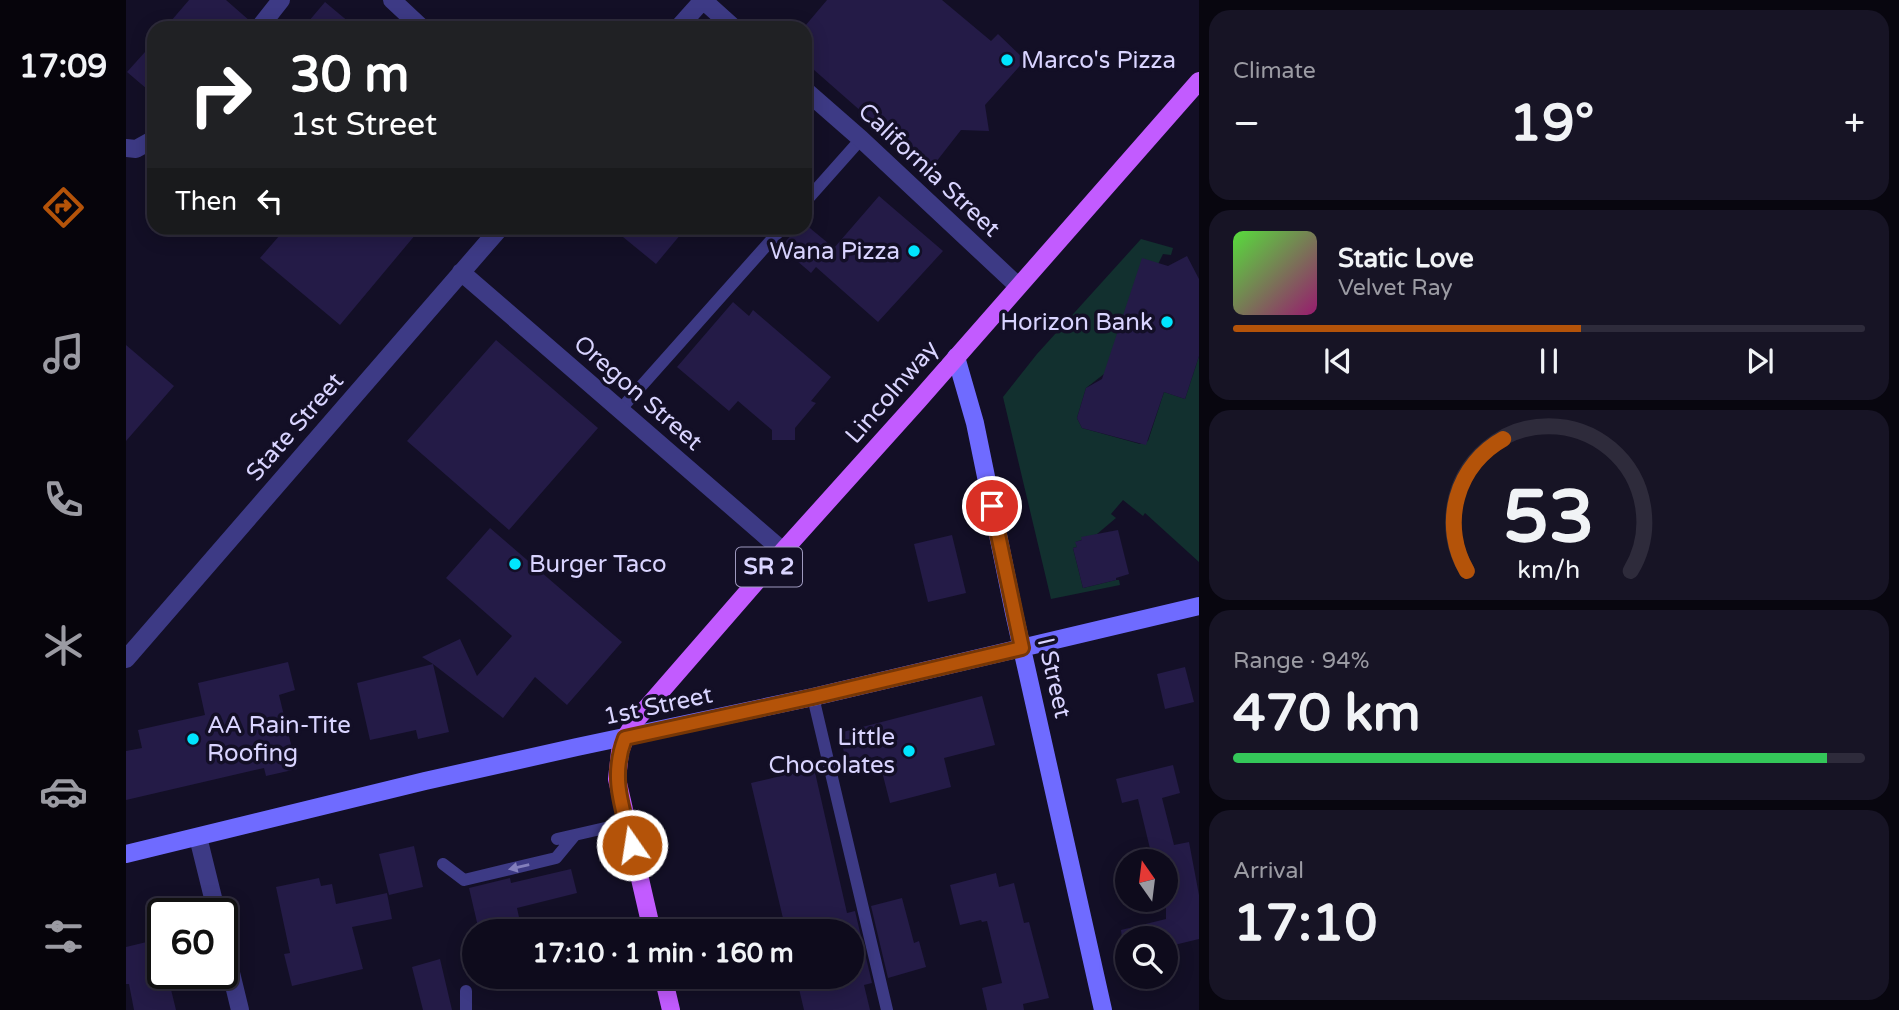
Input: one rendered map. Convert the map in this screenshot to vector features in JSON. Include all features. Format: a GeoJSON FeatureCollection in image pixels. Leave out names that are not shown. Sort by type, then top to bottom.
{"type":"FeatureCollection","features":[{"type":"Feature","properties":{"kind":"main road","name":"Lincolnway"},"geometry":{"type":"LineString","coordinates":[[625,738],[654,698],[1199,81]]}},
{"type":"Feature","properties":{"kind":"main road","name":"SR 2"},"geometry":{"type":"LineString","coordinates":[[625,738],[617,764],[617,779],[649,919]]}},
{"type":"Feature","properties":{"kind":"main road"},"geometry":{"type":"LineString","coordinates":[[666,989],[671,1010]]}},
{"type":"Feature","properties":{"kind":"street"},"geometry":{"type":"LineString","coordinates":[[264,21],[281,0]]}},
{"type":"Feature","properties":{"kind":"street"},"geometry":{"type":"LineString","coordinates":[[392,0],[414,21]]}},
{"type":"Feature","properties":{"kind":"street"},"geometry":{"type":"LineString","coordinates":[[684,21],[703,0],[726,21]]}},
{"type":"Feature","properties":{"kind":"street","name":"California Street"},"geometry":{"type":"LineString","coordinates":[[812,96],[1018,286]]}},
{"type":"Feature","properties":{"kind":"street"},"geometry":{"type":"LineString","coordinates":[[126,148],[136,149],[147,143]]}},
{"type":"Feature","properties":{"kind":"street","name":"State Street"},"geometry":{"type":"LineString","coordinates":[[126,659],[494,235]]}},
{"type":"Feature","properties":{"kind":"street","name":"Oregon Street"},"geometry":{"type":"LineString","coordinates":[[461,272],[783,551]]}},
{"type":"Feature","properties":{"kind":"street","name":"I Street"},"geometry":{"type":"LineString","coordinates":[[956,357],[975,423],[1103,1010]]}},
{"type":"Feature","properties":{"kind":"street","name":"1st Street"},"geometry":{"type":"LineString","coordinates":[[126,854],[425,781],[813,697],[1199,606]]}},
{"type":"Feature","properties":{"kind":"street"},"geometry":{"type":"LineString","coordinates":[[198,837],[213,898]]}},
{"type":"Feature","properties":{"kind":"street"},"geometry":{"type":"LineString","coordinates":[[235,989],[240,1010]]}},
{"type":"Feature","properties":{"kind":"lane"},"geometry":{"type":"LineString","coordinates":[[812,194],[861,139]]}},
{"type":"Feature","properties":{"kind":"lane"},"geometry":{"type":"LineString","coordinates":[[620,410],[776,235]]}},
{"type":"Feature","properties":{"kind":"lane"},"geometry":{"type":"LineString","coordinates":[[813,697],[887,1010]]}},
{"type":"Feature","properties":{"kind":"lane"},"geometry":{"type":"LineString","coordinates":[[557,839],[626,823]]}},
{"type":"Feature","properties":{"kind":"lane"},"geometry":{"type":"LineString","coordinates":[[443,863],[464,880],[556,858],[575,835]]}},
{"type":"Feature","properties":{"kind":"lane"},"geometry":{"type":"LineString","coordinates":[[466,990],[466,1010]]}},
{"type":"Feature","properties":{"kind":"green space"},"geometry":{"type":"Polygon","coordinates":[[[1141,239],[1173,248],[1171,255],[1163,254],[1104,374],[1086,388],[1077,418],[1082,428],[1140,444],[1148,441],[1164,392],[1185,399],[1199,356],[1199,562],[1145,513],[1143,516],[1123,500],[1111,514],[1116,518],[1097,534],[1076,542],[1077,547],[1073,548],[1083,588],[1116,580],[1119,580],[1120,585],[1051,599],[1003,397],[1037,354],[1141,239]]]}},
{"type":"Feature","properties":{"kind":"building"},"geometry":{"type":"Polygon","coordinates":[[[189,0],[226,0],[250,21],[171,21],[189,0]]]}},
{"type":"Feature","properties":{"kind":"building"},"geometry":{"type":"Polygon","coordinates":[[[827,0],[942,0],[991,41],[998,34],[1025,60],[985,105],[989,131],[961,130],[929,171],[812,68],[812,21],[809,21],[827,0]]]}},
{"type":"Feature","properties":{"kind":"building"},"geometry":{"type":"Polygon","coordinates":[[[325,2],[348,21],[309,21],[325,2]]]}},
{"type":"Feature","properties":{"kind":"building"},"geometry":{"type":"Polygon","coordinates":[[[147,50],[147,89],[127,72],[147,50]]]}},
{"type":"Feature","properties":{"kind":"building"},"geometry":{"type":"Polygon","coordinates":[[[879,196],[943,251],[878,322],[816,267],[811,273],[781,247],[791,235],[812,235],[812,230],[834,248],[879,196]]]}},
{"type":"Feature","properties":{"kind":"building"},"geometry":{"type":"Polygon","coordinates":[[[280,235],[415,235],[340,325],[260,258],[280,235]]]}},
{"type":"Feature","properties":{"kind":"building"},"geometry":{"type":"Polygon","coordinates":[[[621,235],[680,235],[656,264],[621,235]]]}},
{"type":"Feature","properties":{"kind":"building"},"geometry":{"type":"Polygon","coordinates":[[[1187,256],[1199,279],[1199,356],[1185,399],[1164,392],[1146,445],[1082,428],[1077,418],[1086,388],[1102,379],[1142,258],[1168,266],[1187,256]]]}},
{"type":"Feature","properties":{"kind":"building"},"geometry":{"type":"Polygon","coordinates":[[[733,302],[749,316],[753,310],[831,377],[811,401],[816,403],[795,428],[795,440],[772,440],[772,430],[738,401],[729,411],[677,367],[733,302]]]}},
{"type":"Feature","properties":{"kind":"building"},"geometry":{"type":"Polygon","coordinates":[[[496,340],[598,428],[509,530],[407,441],[496,340]]]}},
{"type":"Feature","properties":{"kind":"building"},"geometry":{"type":"Polygon","coordinates":[[[126,345],[174,386],[126,441],[126,345]]]}},
{"type":"Feature","properties":{"kind":"building"},"geometry":{"type":"Polygon","coordinates":[[[490,528],[622,642],[567,705],[535,677],[503,718],[422,657],[460,639],[477,676],[512,636],[446,578],[490,528]]]}},
{"type":"Feature","properties":{"kind":"building"},"geometry":{"type":"Polygon","coordinates":[[[1118,530],[1129,574],[1083,588],[1073,548],[1077,547],[1075,542],[1082,540],[1081,537],[1118,530]]]}},
{"type":"Feature","properties":{"kind":"building"},"geometry":{"type":"Polygon","coordinates":[[[952,535],[966,593],[928,602],[914,544],[952,535]]]}},
{"type":"Feature","properties":{"kind":"building","name":"AA Rain-Tite Roofing"},"geometry":{"type":"Polygon","coordinates":[[[288,662],[295,690],[279,695],[297,769],[266,776],[264,768],[126,800],[126,751],[142,748],[138,730],[205,715],[198,683],[288,662]]]}},
{"type":"Feature","properties":{"kind":"building"},"geometry":{"type":"Polygon","coordinates":[[[433,664],[449,732],[418,739],[416,730],[370,740],[357,683],[433,664]]]}},
{"type":"Feature","properties":{"kind":"building"},"geometry":{"type":"Polygon","coordinates":[[[1185,667],[1194,702],[1165,709],[1157,674],[1185,667]]]}},
{"type":"Feature","properties":{"kind":"building","name":"Little Chocolates"},"geometry":{"type":"Polygon","coordinates":[[[982,696],[995,745],[944,758],[951,787],[890,803],[878,756],[847,764],[839,733],[982,696]]]}},
{"type":"Feature","properties":{"kind":"building"},"geometry":{"type":"Polygon","coordinates":[[[1173,765],[1180,793],[1162,798],[1174,845],[1189,842],[1199,895],[1199,939],[1178,944],[1178,926],[1137,926],[1166,919],[1166,912],[1178,912],[1178,849],[1150,849],[1138,799],[1122,803],[1116,779],[1173,765]]]}},
{"type":"Feature","properties":{"kind":"building"},"geometry":{"type":"Polygon","coordinates":[[[814,768],[847,913],[855,911],[857,919],[783,919],[751,783],[814,768]]]}},
{"type":"Feature","properties":{"kind":"building"},"geometry":{"type":"Polygon","coordinates":[[[414,846],[423,887],[389,895],[379,854],[414,846]]]}},
{"type":"Feature","properties":{"kind":"building"},"geometry":{"type":"Polygon","coordinates":[[[571,869],[577,893],[517,908],[519,919],[476,919],[469,888],[510,878],[511,883],[571,869]]]}},
{"type":"Feature","properties":{"kind":"building"},"geometry":{"type":"Polygon","coordinates":[[[996,873],[999,887],[1014,883],[1024,923],[1029,922],[1049,998],[1023,1004],[1024,1010],[987,1010],[982,988],[1002,983],[987,921],[960,925],[950,885],[996,873]]]}},
{"type":"Feature","properties":{"kind":"building"},"geometry":{"type":"Polygon","coordinates":[[[319,878],[321,886],[332,884],[336,904],[387,893],[392,919],[352,927],[363,969],[292,986],[284,954],[290,953],[276,887],[319,878]]]}},
{"type":"Feature","properties":{"kind":"building"},"geometry":{"type":"Polygon","coordinates":[[[902,898],[914,943],[919,941],[926,967],[888,978],[871,906],[902,898]]]}},
{"type":"Feature","properties":{"kind":"building"},"geometry":{"type":"Polygon","coordinates":[[[147,942],[147,989],[171,989],[176,1010],[134,1010],[129,984],[126,984],[126,947],[147,942]]]}},
{"type":"Feature","properties":{"kind":"building"},"geometry":{"type":"Polygon","coordinates":[[[864,949],[872,983],[864,985],[864,949]]]}},
{"type":"Feature","properties":{"kind":"building"},"geometry":{"type":"Polygon","coordinates":[[[440,959],[452,1010],[423,1010],[412,967],[440,959]]]}},
{"type":"Feature","properties":{"kind":"building"},"geometry":{"type":"Polygon","coordinates":[[[864,985],[870,1010],[804,1010],[799,989],[864,989],[864,985]]]}},
{"type":"Feature","properties":{"kind":"place","name":"Marco's Pizza"},"geometry":{"type":"Point","coordinates":[1007,60]}},
{"type":"Feature","properties":{"kind":"place","name":"Wana Pizza"},"geometry":{"type":"Point","coordinates":[914,251]}},
{"type":"Feature","properties":{"kind":"place","name":"Horizon Bank"},"geometry":{"type":"Point","coordinates":[1167,322]}},
{"type":"Feature","properties":{"kind":"place","name":"Burger Taco"},"geometry":{"type":"Point","coordinates":[515,564]}},
{"type":"Feature","properties":{"kind":"place","name":"AA Rain-Tite Roofing"},"geometry":{"type":"Point","coordinates":[193,739]}},
{"type":"Feature","properties":{"kind":"place","name":"Little Chocolates"},"geometry":{"type":"Point","coordinates":[909,751]}},
{"type":"Feature","properties":{"kind":"route"},"geometry":{"type":"LineString","coordinates":[[632,845],[617,779],[617,764],[625,738],[1022,648],[992,506]]}}]}
